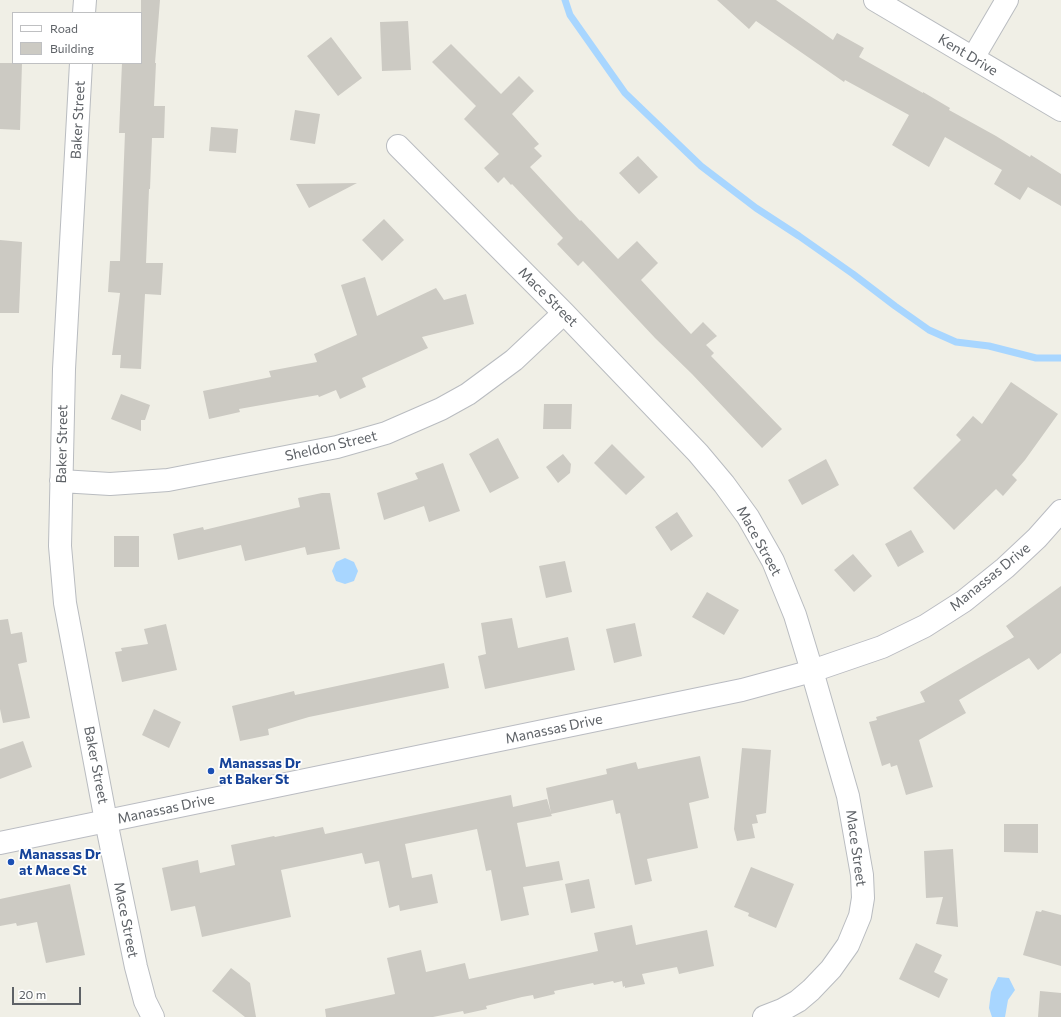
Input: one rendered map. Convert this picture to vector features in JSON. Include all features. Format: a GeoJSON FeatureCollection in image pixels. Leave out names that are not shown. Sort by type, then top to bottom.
{"type":"FeatureCollection","features":[{"type":"Feature","properties":{"kind":"street"},"geometry":{"type":"LineString","coordinates":[[84,12],[85,0]]}},
{"type":"Feature","properties":{"kind":"street","name":"Kent Drive"},"geometry":{"type":"LineString","coordinates":[[875,0],[1061,110]]}},
{"type":"Feature","properties":{"kind":"street"},"geometry":{"type":"LineString","coordinates":[[973,58],[1007,0]]}},
{"type":"Feature","properties":{"kind":"street","name":"Baker Street"},"geometry":{"type":"LineString","coordinates":[[82,64],[64,369],[60,546],[65,603],[106,821]]}},
{"type":"Feature","properties":{"kind":"street","name":"Mace Street"},"geometry":{"type":"LineString","coordinates":[[398,146],[564,313],[698,453],[724,484],[748,517],[773,561],[795,615],[848,796],[862,875],[863,898],[860,916],[848,945],[831,970],[798,1001],[782,1010],[764,1017]]}},
{"type":"Feature","properties":{"kind":"street","name":"Sheldon Street"},"geometry":{"type":"LineString","coordinates":[[61,481],[110,484],[168,480],[337,447],[386,433],[441,409],[468,394],[514,360],[564,313]]}},
{"type":"Feature","properties":{"kind":"street","name":"Manassas Drive"},"geometry":{"type":"LineString","coordinates":[[0,843],[742,690],[812,671],[882,647],[925,626],[964,601],[1005,568],[1037,538],[1061,511]]}},
{"type":"Feature","properties":{"kind":"street","name":"Mace Street"},"geometry":{"type":"LineString","coordinates":[[106,821],[136,967],[145,1001],[153,1017]]}},
{"type":"Feature","properties":{"kind":"water"},"geometry":{"type":"Polygon","coordinates":[[[345,558],[354,562],[358,571],[354,581],[345,584],[336,581],[332,571],[336,562],[345,558]]]}},
{"type":"Feature","properties":{"kind":"water"},"geometry":{"type":"Polygon","coordinates":[[[998,977],[1009,978],[1015,990],[1008,1000],[1005,1017],[992,1017],[989,1008],[991,992],[998,977]]]}},
{"type":"Feature","properties":{"kind":"building"},"geometry":{"type":"Polygon","coordinates":[[[141,0],[160,0],[155,63],[154,106],[165,106],[164,138],[152,138],[146,263],[163,263],[161,295],[145,294],[141,369],[120,368],[121,355],[112,355],[120,293],[108,292],[110,261],[120,261],[125,133],[119,133],[122,64],[142,64],[141,0]]]}},
{"type":"Feature","properties":{"kind":"building"},"geometry":{"type":"Polygon","coordinates":[[[717,0],[776,0],[833,40],[837,33],[864,48],[859,57],[923,92],[950,108],[949,110],[1030,157],[1031,155],[1061,174],[1061,206],[1028,187],[1020,200],[994,184],[1002,170],[945,137],[929,167],[892,145],[909,115],[845,80],[844,82],[756,21],[749,29],[717,0]]]}},
{"type":"Feature","properties":{"kind":"building"},"geometry":{"type":"Polygon","coordinates":[[[408,21],[411,70],[382,71],[380,22],[408,21]]]}},
{"type":"Feature","properties":{"kind":"building"},"geometry":{"type":"Polygon","coordinates":[[[331,37],[362,78],[338,96],[307,56],[331,37]]]}},
{"type":"Feature","properties":{"kind":"building"},"geometry":{"type":"Polygon","coordinates":[[[451,44],[501,94],[519,76],[534,91],[512,114],[539,144],[534,148],[542,156],[530,167],[618,259],[637,241],[658,263],[641,280],[691,334],[703,322],[717,336],[706,345],[714,353],[711,356],[782,429],[762,448],[692,374],[655,338],[583,261],[578,266],[557,244],[563,238],[512,184],[511,185],[504,177],[498,183],[484,168],[499,154],[464,119],[476,106],[432,62],[451,44]]]}},
{"type":"Feature","properties":{"kind":"building"},"geometry":{"type":"Polygon","coordinates":[[[0,63],[22,64],[20,130],[0,129],[0,63]]]}},
{"type":"Feature","properties":{"kind":"building"},"geometry":{"type":"Polygon","coordinates":[[[295,110],[320,114],[315,144],[290,140],[295,110]]]}},
{"type":"Feature","properties":{"kind":"building"},"geometry":{"type":"Polygon","coordinates":[[[211,127],[238,129],[236,153],[209,151],[211,127]]]}},
{"type":"Feature","properties":{"kind":"building"},"geometry":{"type":"Polygon","coordinates":[[[638,156],[658,177],[639,194],[619,173],[638,156]]]}},
{"type":"Feature","properties":{"kind":"building"},"geometry":{"type":"Polygon","coordinates":[[[357,183],[309,208],[296,184],[357,183]]]}},
{"type":"Feature","properties":{"kind":"building"},"geometry":{"type":"Polygon","coordinates":[[[384,219],[404,240],[382,261],[362,240],[384,219]]]}},
{"type":"Feature","properties":{"kind":"building"},"geometry":{"type":"Polygon","coordinates":[[[0,240],[22,242],[19,313],[0,313],[0,240]]]}},
{"type":"Feature","properties":{"kind":"building"},"geometry":{"type":"Polygon","coordinates":[[[365,277],[377,316],[436,288],[444,300],[466,294],[474,324],[422,337],[428,348],[362,378],[366,387],[340,399],[336,390],[319,397],[318,395],[239,409],[240,412],[209,419],[203,391],[271,377],[269,371],[317,362],[314,354],[357,335],[341,285],[365,277]]]}},
{"type":"Feature","properties":{"kind":"building"},"geometry":{"type":"Polygon","coordinates":[[[1011,382],[1058,414],[1025,460],[1012,475],[1017,480],[1003,496],[996,489],[954,530],[913,488],[961,440],[956,435],[973,416],[982,424],[1011,382]]]}},
{"type":"Feature","properties":{"kind":"building"},"geometry":{"type":"Polygon","coordinates":[[[121,394],[150,405],[145,420],[141,420],[141,431],[111,419],[121,394]]]}},
{"type":"Feature","properties":{"kind":"building"},"geometry":{"type":"Polygon","coordinates":[[[544,404],[572,404],[571,429],[543,429],[544,404]]]}},
{"type":"Feature","properties":{"kind":"building"},"geometry":{"type":"Polygon","coordinates":[[[498,438],[519,478],[490,493],[469,454],[498,438]]]}},
{"type":"Feature","properties":{"kind":"building"},"geometry":{"type":"Polygon","coordinates":[[[612,444],[645,477],[626,495],[594,463],[612,444]]]}},
{"type":"Feature","properties":{"kind":"building"},"geometry":{"type":"Polygon","coordinates":[[[563,454],[571,464],[570,473],[558,483],[546,467],[563,454]]]}},
{"type":"Feature","properties":{"kind":"building"},"geometry":{"type":"Polygon","coordinates":[[[826,459],[839,485],[802,505],[788,480],[826,459]]]}},
{"type":"Feature","properties":{"kind":"building"},"geometry":{"type":"Polygon","coordinates":[[[443,463],[460,511],[429,522],[424,506],[384,520],[377,493],[418,479],[415,473],[443,463]]]}},
{"type":"Feature","properties":{"kind":"building"},"geometry":{"type":"Polygon","coordinates":[[[322,493],[330,493],[340,549],[307,555],[305,547],[245,561],[241,545],[178,560],[173,534],[203,527],[204,530],[300,507],[298,498],[322,493]]]}},
{"type":"Feature","properties":{"kind":"building"},"geometry":{"type":"Polygon","coordinates":[[[677,512],[693,536],[671,551],[655,527],[677,512]]]}},
{"type":"Feature","properties":{"kind":"building"},"geometry":{"type":"Polygon","coordinates":[[[911,530],[924,552],[898,567],[885,544],[911,530]]]}},
{"type":"Feature","properties":{"kind":"building"},"geometry":{"type":"Polygon","coordinates":[[[114,536],[139,536],[139,567],[114,567],[114,536]]]}},
{"type":"Feature","properties":{"kind":"building"},"geometry":{"type":"Polygon","coordinates":[[[853,554],[872,576],[854,592],[834,570],[853,554]]]}},
{"type":"Feature","properties":{"kind":"building"},"geometry":{"type":"Polygon","coordinates":[[[565,561],[572,592],[546,598],[539,566],[565,561]]]}},
{"type":"Feature","properties":{"kind":"building"},"geometry":{"type":"Polygon","coordinates":[[[1061,586],[1061,653],[1038,670],[1029,658],[959,700],[966,713],[919,740],[933,787],[906,795],[897,765],[891,767],[890,763],[882,766],[869,722],[877,720],[876,717],[925,702],[920,692],[1014,637],[1006,626],[1061,586]]]}},
{"type":"Feature","properties":{"kind":"building"},"geometry":{"type":"Polygon","coordinates":[[[707,592],[739,610],[724,635],[692,617],[707,592]]]}},
{"type":"Feature","properties":{"kind":"building"},"geometry":{"type":"Polygon","coordinates":[[[512,618],[518,648],[568,637],[575,670],[485,689],[478,656],[486,654],[481,623],[512,618]]]}},
{"type":"Feature","properties":{"kind":"building"},"geometry":{"type":"Polygon","coordinates":[[[8,619],[11,634],[22,632],[27,662],[18,664],[30,718],[3,723],[0,709],[0,620],[8,619]]]}},
{"type":"Feature","properties":{"kind":"building"},"geometry":{"type":"Polygon","coordinates":[[[635,623],[642,656],[614,663],[606,629],[635,623]]]}},
{"type":"Feature","properties":{"kind":"building"},"geometry":{"type":"Polygon","coordinates":[[[166,624],[177,670],[122,682],[115,652],[122,651],[121,648],[148,644],[144,629],[166,624]]]}},
{"type":"Feature","properties":{"kind":"building"},"geometry":{"type":"Polygon","coordinates":[[[444,663],[449,688],[309,717],[268,729],[269,735],[240,741],[232,706],[294,691],[295,695],[444,663]]]}},
{"type":"Feature","properties":{"kind":"building"},"geometry":{"type":"Polygon","coordinates":[[[154,709],[181,722],[169,748],[142,735],[154,709]]]}},
{"type":"Feature","properties":{"kind":"building"},"geometry":{"type":"Polygon","coordinates":[[[23,741],[32,767],[0,779],[0,749],[23,741]]]}},
{"type":"Feature","properties":{"kind":"building"},"geometry":{"type":"Polygon","coordinates":[[[742,748],[771,750],[766,813],[756,815],[758,823],[752,824],[755,838],[737,841],[734,829],[742,748]]]}},
{"type":"Feature","properties":{"kind":"building"},"geometry":{"type":"Polygon","coordinates":[[[700,756],[709,798],[689,803],[698,848],[647,859],[652,881],[635,885],[620,813],[616,814],[613,800],[551,814],[552,816],[517,823],[526,867],[559,861],[563,880],[523,887],[529,915],[501,921],[491,870],[486,871],[477,829],[405,844],[412,878],[432,874],[438,903],[400,911],[399,905],[389,908],[379,861],[365,864],[362,853],[281,870],[291,917],[202,937],[195,906],[171,911],[162,868],[198,860],[200,873],[235,865],[231,845],[323,827],[325,834],[511,795],[513,807],[547,799],[551,813],[546,788],[607,774],[606,769],[636,762],[638,769],[700,756]]]}},
{"type":"Feature","properties":{"kind":"building"},"geometry":{"type":"Polygon","coordinates":[[[1004,824],[1038,824],[1038,853],[1004,852],[1004,824]]]}},
{"type":"Feature","properties":{"kind":"building"},"geometry":{"type":"Polygon","coordinates":[[[953,849],[958,927],[936,924],[943,897],[926,898],[924,851],[953,849]]]}},
{"type":"Feature","properties":{"kind":"building"},"geometry":{"type":"Polygon","coordinates":[[[751,867],[794,884],[776,928],[748,916],[749,913],[734,907],[751,867]]]}},
{"type":"Feature","properties":{"kind":"building"},"geometry":{"type":"Polygon","coordinates":[[[589,879],[595,908],[571,913],[565,884],[589,879]]]}},
{"type":"Feature","properties":{"kind":"building"},"geometry":{"type":"Polygon","coordinates":[[[70,884],[85,955],[46,963],[37,922],[17,926],[16,923],[0,926],[0,899],[70,884]]]}},
{"type":"Feature","properties":{"kind":"building"},"geometry":{"type":"Polygon","coordinates":[[[1042,910],[1061,915],[1061,966],[1023,955],[1036,911],[1041,912],[1042,910]]]}},
{"type":"Feature","properties":{"kind":"building"},"geometry":{"type":"Polygon","coordinates":[[[632,925],[636,945],[707,930],[714,966],[679,974],[677,967],[642,974],[645,984],[625,988],[625,986],[623,987],[622,981],[614,983],[613,981],[594,985],[593,983],[554,991],[555,994],[534,999],[533,995],[522,997],[486,1006],[487,1009],[464,1014],[463,1011],[433,1017],[326,1017],[325,1009],[395,994],[387,958],[421,950],[426,972],[465,963],[469,979],[598,951],[594,933],[632,925]]]}},
{"type":"Feature","properties":{"kind":"building"},"geometry":{"type":"Polygon","coordinates":[[[916,943],[942,955],[934,972],[948,979],[939,998],[899,979],[916,943]]]}},
{"type":"Feature","properties":{"kind":"building"},"geometry":{"type":"Polygon","coordinates":[[[231,968],[250,983],[256,1017],[245,1017],[212,991],[231,968]]]}},
{"type":"Feature","properties":{"kind":"building"},"geometry":{"type":"Polygon","coordinates":[[[1040,991],[1061,993],[1061,1017],[1038,1017],[1040,991]]]}},
{"type":"Feature","properties":{"kind":"waterway"},"geometry":{"type":"LineString","coordinates":[[565,0],[570,15],[625,93],[701,166],[756,208],[853,274],[929,330],[956,342],[989,346],[1036,358],[1061,358]]}},
{"type":"Feature","properties":{"kind":"place","name":"Manassas Dr at Baker St"},"geometry":{"type":"Point","coordinates":[211,771]}},
{"type":"Feature","properties":{"kind":"place","name":"Manassas Dr at Mace St"},"geometry":{"type":"Point","coordinates":[11,862]}}]}
